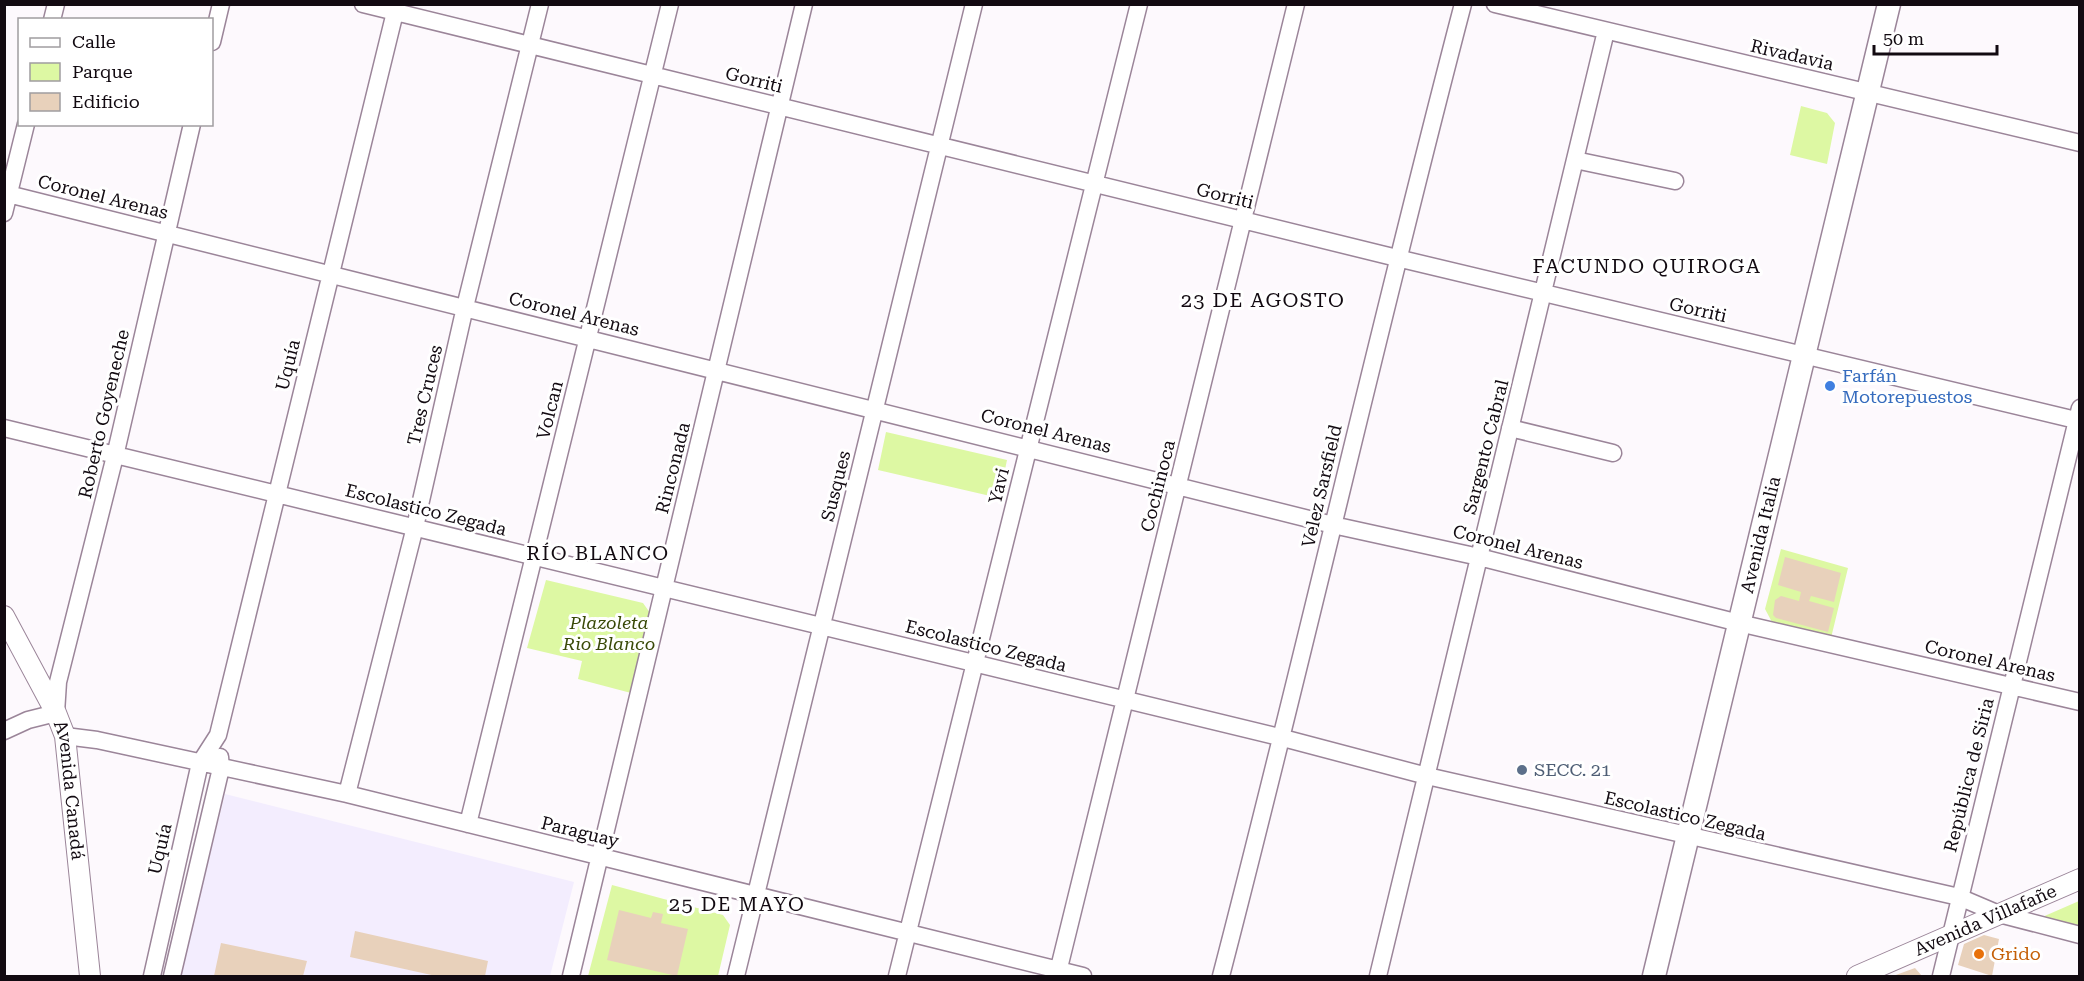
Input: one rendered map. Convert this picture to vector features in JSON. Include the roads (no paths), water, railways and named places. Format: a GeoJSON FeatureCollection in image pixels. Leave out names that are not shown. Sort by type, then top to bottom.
{"type":"FeatureCollection","features":[{"type":"Feature","properties":{"kind":"main road","name":"Avenida Italia"},"geometry":{"type":"LineString","coordinates":[[1654,976],[1888,4]]}},
{"type":"Feature","properties":{"kind":"street"},"geometry":{"type":"LineString","coordinates":[[213,37],[220,4]]}},
{"type":"Feature","properties":{"kind":"street","name":"Gorriti"},"geometry":{"type":"LineString","coordinates":[[363,4],[396,8],[530,47],[1397,258],[1804,355],[2078,416]]}},
{"type":"Feature","properties":{"kind":"street","name":"Tres Cruces"},"geometry":{"type":"LineString","coordinates":[[346,794],[415,527],[465,307],[540,4]]}},
{"type":"Feature","properties":{"kind":"street","name":"Volcan"},"geometry":{"type":"LineString","coordinates":[[468,824],[670,4]]}},
{"type":"Feature","properties":{"kind":"street","name":"Rinconada"},"geometry":{"type":"LineString","coordinates":[[571,976],[804,4]]}},
{"type":"Feature","properties":{"kind":"street","name":"Susques"},"geometry":{"type":"LineString","coordinates":[[736,976],[974,4]]}},
{"type":"Feature","properties":{"kind":"street","name":"Yavi"},"geometry":{"type":"LineString","coordinates":[[897,976],[1139,4]]}},
{"type":"Feature","properties":{"kind":"street","name":"Cochinoca"},"geometry":{"type":"LineString","coordinates":[[1058,973],[1296,4]]}},
{"type":"Feature","properties":{"kind":"street","name":"Velez Sarsfield"},"geometry":{"type":"LineString","coordinates":[[1221,976],[1283,738],[1397,258],[1463,4]]}},
{"type":"Feature","properties":{"kind":"street","name":"Rivadavia"},"geometry":{"type":"LineString","coordinates":[[1495,4],[2079,143]]}},
{"type":"Feature","properties":{"kind":"street","name":"Uquía"},"geometry":{"type":"LineString","coordinates":[[172,976],[221,768],[218,735],[396,8]]}},
{"type":"Feature","properties":{"kind":"street","name":"Sargento Cabral"},"geometry":{"type":"LineString","coordinates":[[1378,976],[1606,31]]}},
{"type":"Feature","properties":{"kind":"street"},"geometry":{"type":"LineString","coordinates":[[4,213],[7,193],[26,126]]}},
{"type":"Feature","properties":{"kind":"street","name":"Roberto Goyeneche"},"geometry":{"type":"LineString","coordinates":[[56,713],[58,682],[115,456],[192,126]]}},
{"type":"Feature","properties":{"kind":"street"},"geometry":{"type":"LineString","coordinates":[[1575,160],[1675,181]]}},
{"type":"Feature","properties":{"kind":"street","name":"Coronel Arenas"},"geometry":{"type":"LineString","coordinates":[[7,193],[1178,484],[1333,525],[1479,557],[1739,623],[2079,702]]}},
{"type":"Feature","properties":{"kind":"street","name":"República de Siria"},"geometry":{"type":"LineString","coordinates":[[1941,976],[2078,416]]}},
{"type":"Feature","properties":{"kind":"street","name":"Escolastico Zegada"},"geometry":{"type":"LineString","coordinates":[[4,428],[1125,699],[1427,776],[1687,837],[1959,897],[1999,914]]}},
{"type":"Feature","properties":{"kind":"street"},"geometry":{"type":"LineString","coordinates":[[1510,429],[1613,453]]}},
{"type":"Feature","properties":{"kind":"street","name":"Avenida Canadá"},"geometry":{"type":"LineString","coordinates":[[4,616],[56,713],[65,736],[90,976]]}},
{"type":"Feature","properties":{"kind":"street"},"geometry":{"type":"LineString","coordinates":[[4,731],[28,720],[56,713]]}},
{"type":"Feature","properties":{"kind":"street","name":"Uquía"},"geometry":{"type":"LineString","coordinates":[[152,976],[200,763],[218,735]]}},
{"type":"Feature","properties":{"kind":"street","name":"Paraguay"},"geometry":{"type":"LineString","coordinates":[[65,736],[97,740],[346,794],[908,933],[1058,973],[1083,976]]}},
{"type":"Feature","properties":{"kind":"street","name":"Avenida Villafañe"},"geometry":{"type":"LineString","coordinates":[[1857,976],[2079,879]]}},
{"type":"Feature","properties":{"kind":"street"},"geometry":{"type":"LineString","coordinates":[[1999,914],[2079,935]]}},
{"type":"Feature","properties":{"kind":"place","name":"Farfán Motorepuestos"},"geometry":{"type":"Point","coordinates":[1830,386]}},
{"type":"Feature","properties":{"kind":"place","name":"SECC. 21"},"geometry":{"type":"Point","coordinates":[1522,770]}},
{"type":"Feature","properties":{"kind":"place","name":"Grido"},"geometry":{"type":"Point","coordinates":[1979,954]}},
{"type":"Feature","properties":{"kind":"district","name":"FACUNDO QUIROGA"},"geometry":{"type":"Point","coordinates":[1647,266]}},
{"type":"Feature","properties":{"kind":"district","name":"23 DE AGOSTO"},"geometry":{"type":"Point","coordinates":[1263,300]}},
{"type":"Feature","properties":{"kind":"district","name":"RÍO BLANCO"},"geometry":{"type":"Point","coordinates":[598,553]}},
{"type":"Feature","properties":{"kind":"district","name":"25 DE MAYO"},"geometry":{"type":"Point","coordinates":[737,904]}},
{"type":"Feature","properties":{"kind":"park label","name":"Plazoleta Rio Blanco"},"geometry":{"type":"Point","coordinates":[609,633]}}]}
